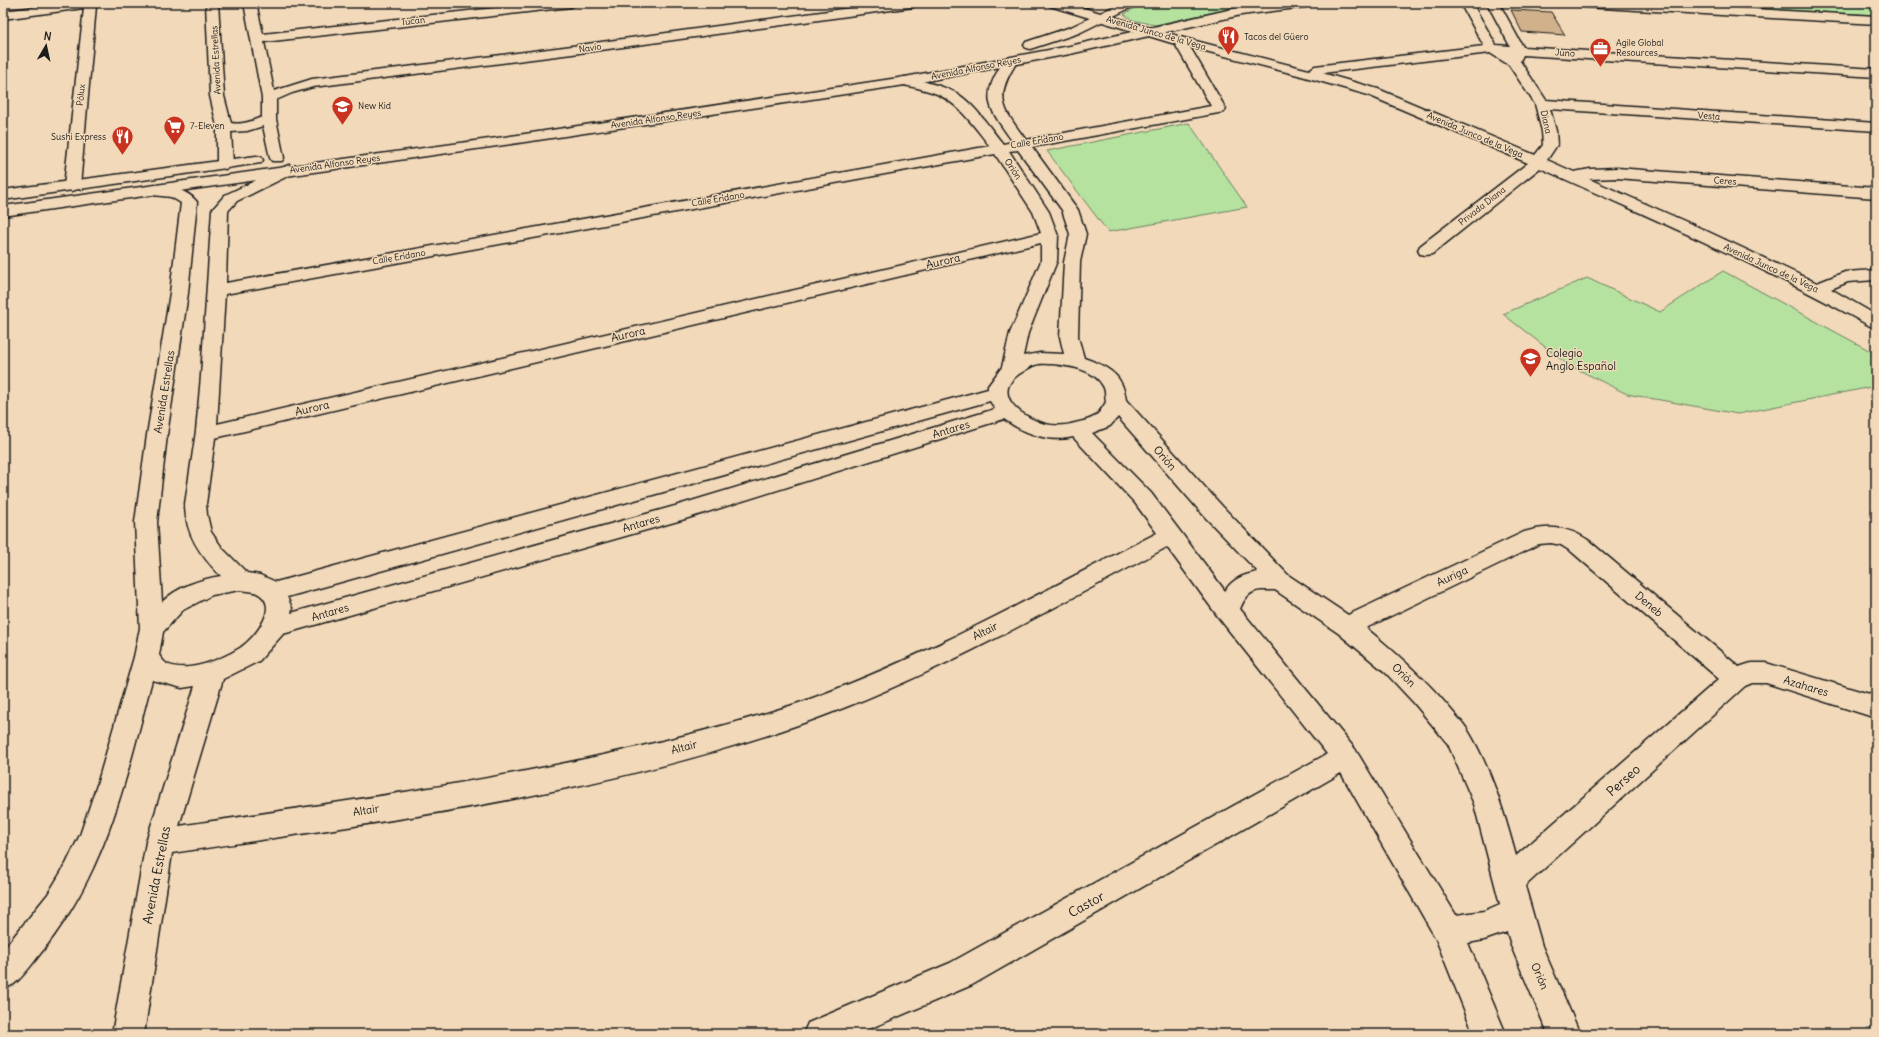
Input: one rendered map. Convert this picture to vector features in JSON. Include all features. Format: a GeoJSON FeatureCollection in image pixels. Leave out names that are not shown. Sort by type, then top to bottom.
{"type":"FeatureCollection","features":[{"type":"Feature","properties":{"kind":"street"},"geometry":{"type":"LineString","coordinates":[[3,15],[94,3]]}},
{"type":"Feature","properties":{"kind":"street","name":"Avenida Estrellas"},"geometry":{"type":"LineString","coordinates":[[212,3],[217,96],[224,126],[224,164]]}},
{"type":"Feature","properties":{"kind":"street"},"geometry":{"type":"LineString","coordinates":[[240,581],[213,553],[204,540],[197,523],[195,507],[206,433],[218,290],[220,210],[231,198],[286,162],[269,119],[269,98],[250,3]]}},
{"type":"Feature","properties":{"kind":"street","name":"Tucán"},"geometry":{"type":"LineString","coordinates":[[256,39],[570,3]]}},
{"type":"Feature","properties":{"kind":"street","name":"Navío"},"geometry":{"type":"LineString","coordinates":[[269,98],[294,87],[312,83],[627,43],[913,3]]}},
{"type":"Feature","properties":{"kind":"street"},"geometry":{"type":"LineString","coordinates":[[1059,4],[1084,3]]}},
{"type":"Feature","properties":{"kind":"street","name":"Avenida Alfonso Reyes"},"geometry":{"type":"LineString","coordinates":[[346,149],[769,90],[951,60],[1043,42],[1075,30],[1130,3]]}},
{"type":"Feature","properties":{"kind":"street","name":"Avenida Alfonso Reyes"},"geometry":{"type":"LineString","coordinates":[[3,195],[224,164],[286,162],[518,139],[905,81],[1070,50],[1241,11],[1305,3]]}},
{"type":"Feature","properties":{"kind":"street"},"geometry":{"type":"LineString","coordinates":[[1466,3],[1492,49]]}},
{"type":"Feature","properties":{"kind":"street","name":"Diana"},"geometry":{"type":"LineString","coordinates":[[1493,3],[1516,56],[1542,104],[1549,131],[1550,145],[1538,162]]}},
{"type":"Feature","properties":{"kind":"street"},"geometry":{"type":"LineString","coordinates":[[1585,3],[1876,20]]}},
{"type":"Feature","properties":{"kind":"street","name":"Pólux"},"geometry":{"type":"LineString","coordinates":[[72,186],[90,4]]}},
{"type":"Feature","properties":{"kind":"street","name":"Avenida Junco de la Vega"},"geometry":{"type":"LineString","coordinates":[[1059,4],[1180,41],[1303,72],[1373,92],[1573,177],[1692,230],[1816,289],[1876,322]]}},
{"type":"Feature","properties":{"kind":"street","name":"Calle Erídano"},"geometry":{"type":"LineString","coordinates":[[218,290],[1219,108],[1180,41]]}},
{"type":"Feature","properties":{"kind":"street","name":"Juno"},"geometry":{"type":"LineString","coordinates":[[1303,72],[1492,49],[1516,56],[1876,73]]}},
{"type":"Feature","properties":{"kind":"street","name":"Orión"},"geometry":{"type":"LineString","coordinates":[[1010,62],[998,79],[995,90],[995,101],[999,113],[1070,210],[1078,234],[1072,262],[1069,337],[1076,360]]}},
{"type":"Feature","properties":{"kind":"street","name":"Orión"},"geometry":{"type":"LineString","coordinates":[[905,81],[925,85],[953,97],[967,108],[999,148],[1041,212],[1050,236],[1049,261],[1019,333],[1012,369]]}},
{"type":"Feature","properties":{"kind":"street","name":"Vesta"},"geometry":{"type":"LineString","coordinates":[[1542,104],[1876,127]]}},
{"type":"Feature","properties":{"kind":"street"},"geometry":{"type":"LineString","coordinates":[[224,126],[230,128],[249,126],[269,119]]}},
{"type":"Feature","properties":{"kind":"street","name":"Avenida Alfonso Reyes"},"geometry":{"type":"LineString","coordinates":[[3,211],[148,191],[286,162]]}},
{"type":"Feature","properties":{"kind":"street","name":"Privada Diana"},"geometry":{"type":"LineString","coordinates":[[1426,250],[1538,162]]}},
{"type":"Feature","properties":{"kind":"street","name":"Ceres"},"geometry":{"type":"LineString","coordinates":[[1573,177],[1590,174],[1617,173],[1876,193]]}},
{"type":"Feature","properties":{"kind":"street","name":"Avenida Estrellas"},"geometry":{"type":"LineString","coordinates":[[148,191],[171,192],[185,197],[189,202],[180,293],[157,435],[146,522],[152,628]]}},
{"type":"Feature","properties":{"kind":"street","name":"Aurora"},"geometry":{"type":"LineString","coordinates":[[206,433],[1050,236]]}},
{"type":"Feature","properties":{"kind":"street"},"geometry":{"type":"LineString","coordinates":[[1816,289],[1845,277],[1876,275]]}},
{"type":"Feature","properties":{"kind":"street"},"geometry":{"type":"LineString","coordinates":[[1053,358],[1076,360],[1098,370],[1113,385],[1116,402],[1105,420],[1079,432],[1051,432],[1025,425],[1002,403],[1001,380],[1012,369],[1030,360],[1053,358]]}},
{"type":"Feature","properties":{"kind":"street","name":"Orión"},"geometry":{"type":"LineString","coordinates":[[1116,402],[1209,507],[1280,581],[1347,626],[1394,665],[1423,695],[1457,736],[1474,770],[1488,804],[1527,948],[1564,1034]]}},
{"type":"Feature","properties":{"kind":"street","name":"Antares"},"geometry":{"type":"LineString","coordinates":[[273,592],[1002,403]]}},
{"type":"Feature","properties":{"kind":"street","name":"Antares"},"geometry":{"type":"LineString","coordinates":[[275,627],[677,513],[1002,403]]}},
{"type":"Feature","properties":{"kind":"street"},"geometry":{"type":"LineString","coordinates":[[1079,432],[1143,498],[1227,611],[1346,758],[1448,930],[1490,1034]]}},
{"type":"Feature","properties":{"kind":"street","name":"Altair"},"geometry":{"type":"LineString","coordinates":[[160,842],[493,791],[612,766],[720,738],[818,707],[918,666],[1171,535]]}},
{"type":"Feature","properties":{"kind":"street","name":"Auriga"},"geometry":{"type":"LineString","coordinates":[[1347,626],[1532,538],[1541,535],[1559,535]]}},
{"type":"Feature","properties":{"kind":"street","name":"Deneb"},"geometry":{"type":"LineString","coordinates":[[1559,535],[1572,539],[1736,679]]}},
{"type":"Feature","properties":{"kind":"street"},"geometry":{"type":"LineString","coordinates":[[1227,611],[1233,594],[1241,587],[1253,582],[1266,580],[1280,581]]}},
{"type":"Feature","properties":{"kind":"street"},"geometry":{"type":"LineString","coordinates":[[3,973],[59,904],[83,860],[106,803],[146,656],[152,628],[175,604],[207,588],[240,581],[260,584],[273,592],[280,608],[275,627],[250,654],[212,673],[182,678],[158,672],[146,656]]}},
{"type":"Feature","properties":{"kind":"street","name":"Avenida Estrellas"},"geometry":{"type":"LineString","coordinates":[[128,1034],[160,842],[212,673]]}},
{"type":"Feature","properties":{"kind":"street","name":"Azahares"},"geometry":{"type":"LineString","coordinates":[[1736,679],[1751,673],[1766,674],[1876,707]]}},
{"type":"Feature","properties":{"kind":"street","name":"Perseo"},"geometry":{"type":"LineString","coordinates":[[1509,881],[1736,679]]}},
{"type":"Feature","properties":{"kind":"street","name":"Castor"},"geometry":{"type":"LineString","coordinates":[[819,1034],[961,974],[1346,758]]}},
{"type":"Feature","properties":{"kind":"street"},"geometry":{"type":"LineString","coordinates":[[1448,930],[1490,925],[1516,911]]}},
{"type":"Feature","properties":{"kind":"green space"},"geometry":{"type":"Polygon","coordinates":[[[1144,3],[1256,3],[1155,25],[1132,20],[1124,14],[1144,3]]]}},
{"type":"Feature","properties":{"kind":"green space"},"geometry":{"type":"Polygon","coordinates":[[[1660,3],[1876,3],[1876,15],[1660,3]]]}},
{"type":"Feature","properties":{"kind":"green space"},"geometry":{"type":"Polygon","coordinates":[[[1189,123],[1247,207],[1108,232],[1047,151],[1189,123]]]}},
{"type":"Feature","properties":{"kind":"green space"},"geometry":{"type":"Polygon","coordinates":[[[1723,271],[1876,354],[1876,386],[1738,414],[1627,394],[1567,364],[1503,314],[1587,278],[1660,312],[1723,271]]]}},
{"type":"Feature","properties":{"kind":"building"},"geometry":{"type":"Polygon","coordinates":[[[1511,10],[1551,12],[1565,35],[1522,32],[1511,10]]]}},
{"type":"Feature","properties":{"kind":"place","name":"Tacos del Güero"},"geometry":{"type":"Point","coordinates":[1228,56]}},
{"type":"Feature","properties":{"kind":"place","name":"Agile Global Resources"},"geometry":{"type":"Point","coordinates":[1600,68]}},
{"type":"Feature","properties":{"kind":"place","name":"New Kid"},"geometry":{"type":"Point","coordinates":[343,126]}},
{"type":"Feature","properties":{"kind":"place","name":"7-Eleven"},"geometry":{"type":"Point","coordinates":[174,146]}},
{"type":"Feature","properties":{"kind":"place","name":"Sushi Express"},"geometry":{"type":"Point","coordinates":[122,156]}},
{"type":"Feature","properties":{"kind":"place","name":"Colegio Anglo Español"},"geometry":{"type":"Point","coordinates":[1531,378]}}]}
